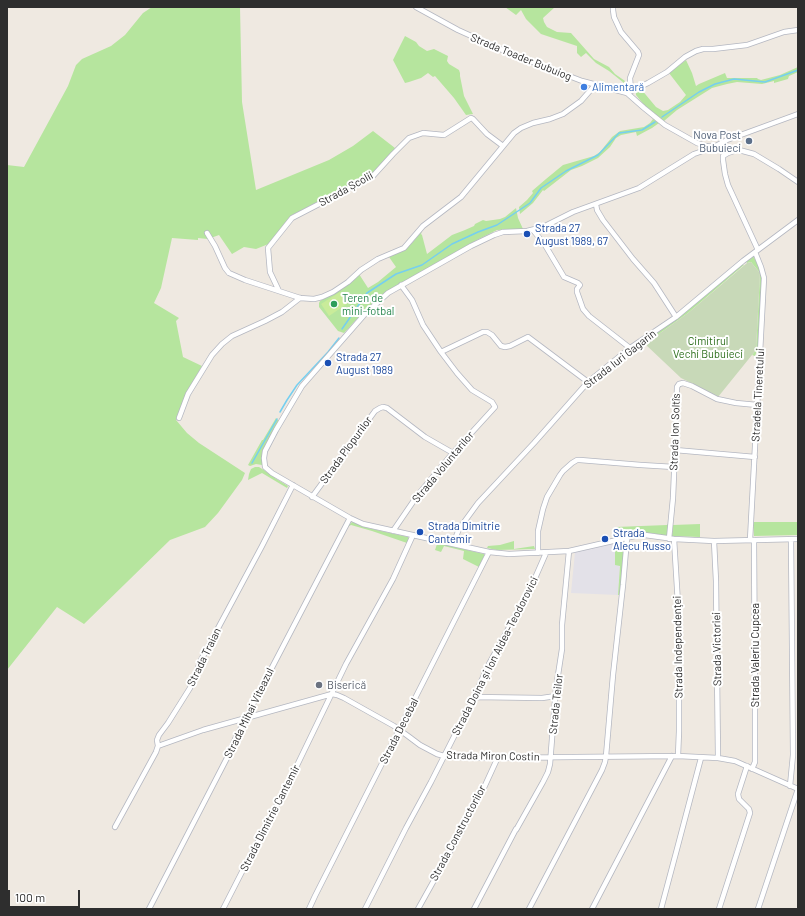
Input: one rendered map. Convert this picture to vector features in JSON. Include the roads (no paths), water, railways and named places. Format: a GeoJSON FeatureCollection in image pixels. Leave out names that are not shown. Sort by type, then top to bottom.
{"type":"FeatureCollection","features":[{"type":"Feature","properties":{"kind":"street","name":"Strada Toader Bubuiog"},"geometry":{"type":"LineString","coordinates":[[416,7],[458,30],[488,44],[582,81],[629,92],[644,108],[665,125],[697,143],[706,146],[739,150],[754,154],[780,169],[798,182]]}},
{"type":"Feature","properties":{"kind":"street"},"geometry":{"type":"LineString","coordinates":[[613,7],[612,10],[618,27],[639,54],[630,78],[629,92],[666,72],[685,57],[696,51],[747,45],[784,32],[798,30]]}},
{"type":"Feature","properties":{"kind":"street"},"geometry":{"type":"LineString","coordinates":[[207,234],[229,273],[244,280],[300,298],[314,299],[333,292],[378,259],[404,248],[423,226],[461,197],[514,133],[533,123],[563,114],[581,101],[595,85]]}},
{"type":"Feature","properties":{"kind":"street"},"geometry":{"type":"LineString","coordinates":[[798,114],[728,140],[689,157],[639,188],[573,212],[542,227],[534,230],[503,232],[494,235],[471,246],[388,293],[365,314],[302,386],[276,430],[265,451],[264,458],[265,467],[272,473],[312,497],[363,524],[489,552],[510,554],[569,551],[639,535],[672,539],[714,541],[798,539]]}},
{"type":"Feature","properties":{"kind":"street","name":"Strada Școlii"},"geometry":{"type":"LineString","coordinates":[[279,291],[270,272],[268,248],[286,225],[292,218],[373,176],[409,138],[423,133],[444,135],[471,118],[487,134],[503,146]]}},
{"type":"Feature","properties":{"kind":"street","name":"Stradela Tineretului"},"geometry":{"type":"LineString","coordinates":[[739,150],[723,156],[725,174],[728,185],[756,251],[764,277],[751,520],[752,540]]}},
{"type":"Feature","properties":{"kind":"street"},"geometry":{"type":"LineString","coordinates":[[596,204],[597,210],[603,220],[633,259],[654,283],[676,317]]}},
{"type":"Feature","properties":{"kind":"street","name":"Strada Iuri Gagarin"},"geometry":{"type":"LineString","coordinates":[[452,544],[459,529],[478,503],[588,382],[630,348],[676,317],[756,251],[798,220]]}},
{"type":"Feature","properties":{"kind":"street"},"geometry":{"type":"LineString","coordinates":[[534,230],[545,245],[564,277],[575,281],[580,285],[577,292],[583,309],[589,316],[630,348]]}},
{"type":"Feature","properties":{"kind":"street"},"geometry":{"type":"LineString","coordinates":[[401,285],[412,300],[423,325],[441,352],[483,332],[487,332],[492,335],[502,346],[505,347],[528,337],[588,382]]}},
{"type":"Feature","properties":{"kind":"street"},"geometry":{"type":"LineString","coordinates":[[179,418],[188,394],[212,355],[222,344],[232,336],[282,312],[300,298]]}},
{"type":"Feature","properties":{"kind":"street","name":"Strada Voluntarilor"},"geometry":{"type":"LineString","coordinates":[[393,531],[417,496],[453,453],[495,407],[492,402],[472,390],[441,352]]}},
{"type":"Feature","properties":{"kind":"street","name":"Strada Ion Soltîs"},"geometry":{"type":"LineString","coordinates":[[672,539],[677,387],[679,384],[683,383],[717,399],[757,405]]}},
{"type":"Feature","properties":{"kind":"street","name":"Strada Plopurilor"},"geometry":{"type":"LineString","coordinates":[[312,497],[375,411],[383,407],[387,408],[425,437],[453,453]]}},
{"type":"Feature","properties":{"kind":"street"},"geometry":{"type":"LineString","coordinates":[[675,450],[755,457]]}},
{"type":"Feature","properties":{"kind":"street"},"geometry":{"type":"LineString","coordinates":[[538,553],[538,531],[547,497],[560,474],[572,463],[580,460],[674,467]]}},
{"type":"Feature","properties":{"kind":"street","name":"Strada Traian"},"geometry":{"type":"LineString","coordinates":[[115,827],[156,752],[159,735],[190,688],[201,660],[262,546],[292,485]]}},
{"type":"Feature","properties":{"kind":"street","name":"Strada Mihai Viteazul"},"geometry":{"type":"LineString","coordinates":[[149,909],[227,758],[236,737],[350,518]]}},
{"type":"Feature","properties":{"kind":"street","name":"Strada Dimitrie Cantemir"},"geometry":{"type":"LineString","coordinates":[[223,909],[288,784],[346,664],[393,579],[413,535]]}},
{"type":"Feature","properties":{"kind":"street"},"geometry":{"type":"LineString","coordinates":[[529,909],[602,770],[606,756],[613,675],[626,562],[627,538]]}},
{"type":"Feature","properties":{"kind":"street","name":"Strada Independenței"},"geometry":{"type":"LineString","coordinates":[[672,539],[680,633],[678,756]]}},
{"type":"Feature","properties":{"kind":"street","name":"Strada Valeriu Cupcea"},"geometry":{"type":"LineString","coordinates":[[752,540],[755,704],[755,762],[752,768]]}},
{"type":"Feature","properties":{"kind":"street"},"geometry":{"type":"LineString","coordinates":[[790,786],[793,755],[791,540]]}},
{"type":"Feature","properties":{"kind":"street","name":"Strada Victoriei"},"geometry":{"type":"LineString","coordinates":[[714,541],[716,581],[718,758]]}},
{"type":"Feature","properties":{"kind":"street","name":"Strada Teilor"},"geometry":{"type":"LineString","coordinates":[[474,909],[548,772],[551,756],[556,688],[562,649],[562,625],[569,551]]}},
{"type":"Feature","properties":{"kind":"street","name":"Strada Decebal"},"geometry":{"type":"LineString","coordinates":[[310,909],[315,896],[489,552]]}},
{"type":"Feature","properties":{"kind":"street","name":"Strada Doina și Ion Aldea-Teodorovici"},"geometry":{"type":"LineString","coordinates":[[365,909],[474,697],[489,664],[532,585],[546,553]]}},
{"type":"Feature","properties":{"kind":"street"},"geometry":{"type":"LineString","coordinates":[[158,746],[203,730],[332,694]]}},
{"type":"Feature","properties":{"kind":"street","name":"Strada Miron Costin"},"geometry":{"type":"LineString","coordinates":[[332,694],[344,698],[394,726],[420,745],[444,756],[473,758],[551,756],[678,756],[718,758],[735,761],[798,789]]}},
{"type":"Feature","properties":{"kind":"street"},"geometry":{"type":"LineString","coordinates":[[474,697],[536,698],[556,696]]}},
{"type":"Feature","properties":{"kind":"street"},"geometry":{"type":"LineString","coordinates":[[592,909],[672,756]]}},
{"type":"Feature","properties":{"kind":"street","name":"Strada Constructorilor"},"geometry":{"type":"LineString","coordinates":[[418,909],[461,832],[498,758]]}},
{"type":"Feature","properties":{"kind":"street"},"geometry":{"type":"LineString","coordinates":[[662,909],[676,849],[701,758]]}},
{"type":"Feature","properties":{"kind":"street"},"geometry":{"type":"LineString","coordinates":[[719,909],[750,813],[749,809],[739,799],[738,794],[747,766]]}},
{"type":"Feature","properties":{"kind":"street"},"geometry":{"type":"LineString","coordinates":[[758,909],[798,789]]}},
{"type":"Feature","properties":{"kind":"waterway"},"geometry":{"type":"LineString","coordinates":[[662,117],[699,92],[715,84],[734,79],[765,82],[798,70]]}},
{"type":"Feature","properties":{"kind":"waterway"},"geometry":{"type":"LineString","coordinates":[[342,329],[367,293],[396,274],[422,265],[452,244],[497,225],[530,203],[541,188],[566,171],[598,155],[619,133],[642,130],[655,122]]}},
{"type":"Feature","properties":{"kind":"waterway"},"geometry":{"type":"LineString","coordinates":[[280,412],[297,385],[339,338]]}},
{"type":"Feature","properties":{"kind":"waterway"},"geometry":{"type":"LineString","coordinates":[[252,463],[277,419]]}},
{"type":"Feature","properties":{"kind":"place","name":"Alimentară"},"geometry":{"type":"Point","coordinates":[584,87]}},
{"type":"Feature","properties":{"kind":"place","name":"Nova Post Bubuieci"},"geometry":{"type":"Point","coordinates":[749,141]}},
{"type":"Feature","properties":{"kind":"place","name":"Strada 27 August 1989, 67"},"geometry":{"type":"Point","coordinates":[527,234]}},
{"type":"Feature","properties":{"kind":"place","name":"Teren de mini-fotbal"},"geometry":{"type":"Point","coordinates":[334,304]}},
{"type":"Feature","properties":{"kind":"place","name":"Strada 27 August 1989"},"geometry":{"type":"Point","coordinates":[328,363]}},
{"type":"Feature","properties":{"kind":"place","name":"Strada Dimitrie Cantemir"},"geometry":{"type":"Point","coordinates":[420,532]}},
{"type":"Feature","properties":{"kind":"place","name":"Strada Alecu Russo"},"geometry":{"type":"Point","coordinates":[605,539]}},
{"type":"Feature","properties":{"kind":"place","name":"Biserică"},"geometry":{"type":"Point","coordinates":[319,685]}},
{"type":"Feature","properties":{"kind":"park label","name":"Cimitirul Vechi Bubuieci"},"geometry":{"type":"Point","coordinates":[708,347]}}]}
